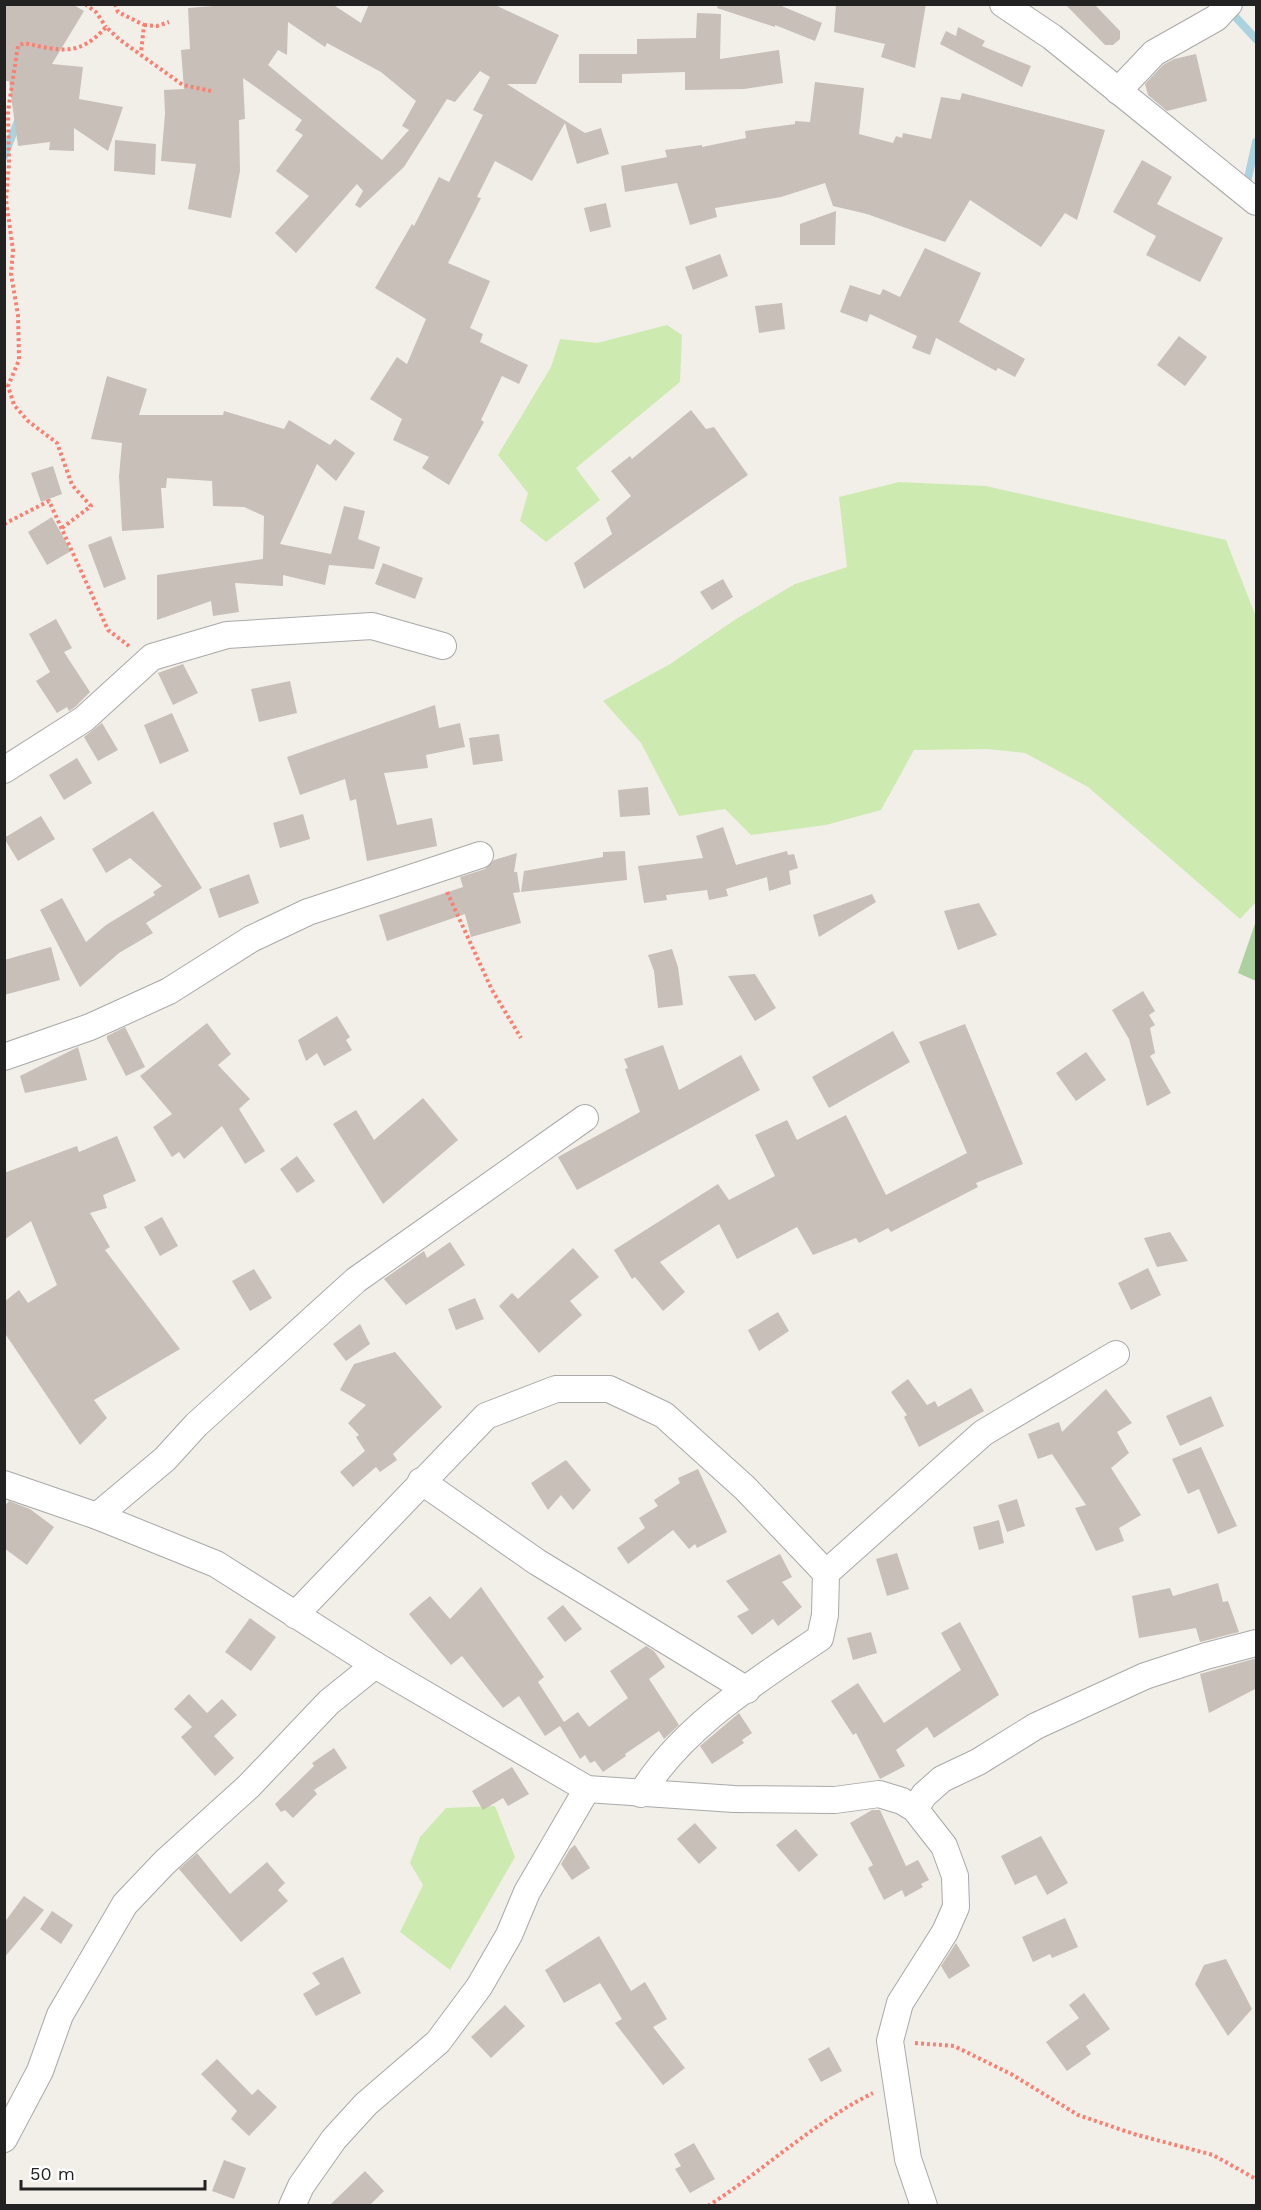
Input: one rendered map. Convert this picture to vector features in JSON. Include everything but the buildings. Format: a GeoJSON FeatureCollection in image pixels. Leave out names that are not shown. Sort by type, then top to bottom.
{"type":"FeatureCollection","features":[{"type":"Feature","properties":{"kind":"street"},"geometry":{"type":"LineString","coordinates":[[1003,4],[1052,37],[1257,202]]}},
{"type":"Feature","properties":{"kind":"street"},"geometry":{"type":"LineString","coordinates":[[1118,91],[1154,53],[1216,18],[1229,4]]}},
{"type":"Feature","properties":{"kind":"street"},"geometry":{"type":"LineString","coordinates":[[4,770],[84,719],[152,657],[227,635],[372,626],[443,646]]}},
{"type":"Feature","properties":{"kind":"street"},"geometry":{"type":"LineString","coordinates":[[4,1057],[90,1027],[169,991],[251,939],[308,912],[480,855]]}},
{"type":"Feature","properties":{"kind":"street"},"geometry":{"type":"LineString","coordinates":[[97,1516],[165,1458],[196,1425],[356,1280],[585,1118]]}},
{"type":"Feature","properties":{"kind":"street"},"geometry":{"type":"LineString","coordinates":[[826,1573],[983,1434],[1116,1354]]}},
{"type":"Feature","properties":{"kind":"street"},"geometry":{"type":"LineString","coordinates":[[295,1615],[421,1481],[486,1416],[556,1389],[609,1389],[664,1415],[746,1488],[826,1573],[825,1615],[820,1638],[688,1735],[659,1764],[640,1794]]}},
{"type":"Feature","properties":{"kind":"street"},"geometry":{"type":"LineString","coordinates":[[421,1481],[537,1562],[747,1690]]}},
{"type":"Feature","properties":{"kind":"street"},"geometry":{"type":"LineString","coordinates":[[4,1484],[97,1516],[216,1564],[375,1665],[587,1789],[640,1794],[835,1800],[879,1794],[902,1801],[915,1809],[944,1846],[955,1876],[956,1907],[945,1932],[900,2002],[890,2041],[894,2082],[908,2159],[924,2205]]}},
{"type":"Feature","properties":{"kind":"street"},"geometry":{"type":"LineString","coordinates":[[915,1809],[924,1795],[942,1779],[978,1762],[1036,1726],[1145,1676],[1257,1642]]}},
{"type":"Feature","properties":{"kind":"street"},"geometry":{"type":"LineString","coordinates":[[4,2139],[40,2071],[60,2015],[125,1904],[165,1862],[249,1786],[329,1702],[375,1665]]}},
{"type":"Feature","properties":{"kind":"street"},"geometry":{"type":"LineString","coordinates":[[292,2205],[301,2186],[334,2139],[366,2104],[438,2042],[468,2004],[509,1935],[527,1892],[587,1789]]}},
{"type":"Feature","properties":{"kind":"path"},"geometry":{"type":"LineString","coordinates":[[85,4],[96,12],[106,27],[120,40],[141,53],[157,68],[183,85],[211,91]]}},
{"type":"Feature","properties":{"kind":"path"},"geometry":{"type":"LineString","coordinates":[[116,4],[118,12],[144,25],[157,26],[169,22]]}},
{"type":"Feature","properties":{"kind":"path"},"geometry":{"type":"LineString","coordinates":[[141,53],[144,25]]}},
{"type":"Feature","properties":{"kind":"path"},"geometry":{"type":"LineString","coordinates":[[62,528],[91,506],[72,485],[57,443],[28,421],[14,405],[8,386],[19,360],[18,315],[11,274],[13,250],[6,200],[11,77],[18,46],[24,44],[75,50],[94,41],[106,27]]}},
{"type":"Feature","properties":{"kind":"path"},"geometry":{"type":"LineString","coordinates":[[4,524],[49,501],[108,630],[130,647],[152,657]]}},
{"type":"Feature","properties":{"kind":"path"},"geometry":{"type":"LineString","coordinates":[[440,867],[451,903],[492,990],[521,1038]]}},
{"type":"Feature","properties":{"kind":"path"},"geometry":{"type":"LineString","coordinates":[[890,2041],[954,2046],[1011,2074],[1078,2115],[1134,2134],[1212,2155],[1257,2179]]}},
{"type":"Feature","properties":{"kind":"path"},"geometry":{"type":"LineString","coordinates":[[708,2205],[748,2181],[843,2108],[894,2082]]}},
{"type":"Feature","properties":{"kind":"green space"},"geometry":{"type":"Polygon","coordinates":[[[667,325],[682,335],[680,382],[576,468],[600,500],[546,542],[520,521],[528,493],[498,455],[551,367],[560,339],[597,343],[667,325]]]}},
{"type":"Feature","properties":{"kind":"green space"},"geometry":{"type":"Polygon","coordinates":[[[899,482],[986,486],[1226,540],[1256,617],[1256,902],[1240,919],[1088,787],[1025,753],[987,749],[914,750],[881,810],[826,825],[751,835],[725,809],[679,816],[641,743],[603,701],[670,664],[736,619],[795,584],[847,567],[839,497],[899,482]]]}},
{"type":"Feature","properties":{"kind":"green space"},"geometry":{"type":"Polygon","coordinates":[[[1256,921],[1256,981],[1238,973],[1256,921]]]}},
{"type":"Feature","properties":{"kind":"green space"},"geometry":{"type":"Polygon","coordinates":[[[495,1806],[515,1857],[450,1970],[400,1932],[423,1885],[410,1863],[420,1837],[446,1808],[495,1806]]]}},
{"type":"Feature","properties":{"kind":"waterway"},"geometry":{"type":"LineString","coordinates":[[1229,10],[1256,39]]}},
{"type":"Feature","properties":{"kind":"waterway"},"geometry":{"type":"LineString","coordinates":[[4,156],[18,121]]}},
{"type":"Feature","properties":{"kind":"waterway"},"geometry":{"type":"LineString","coordinates":[[1246,187],[1256,142]]}}]}
